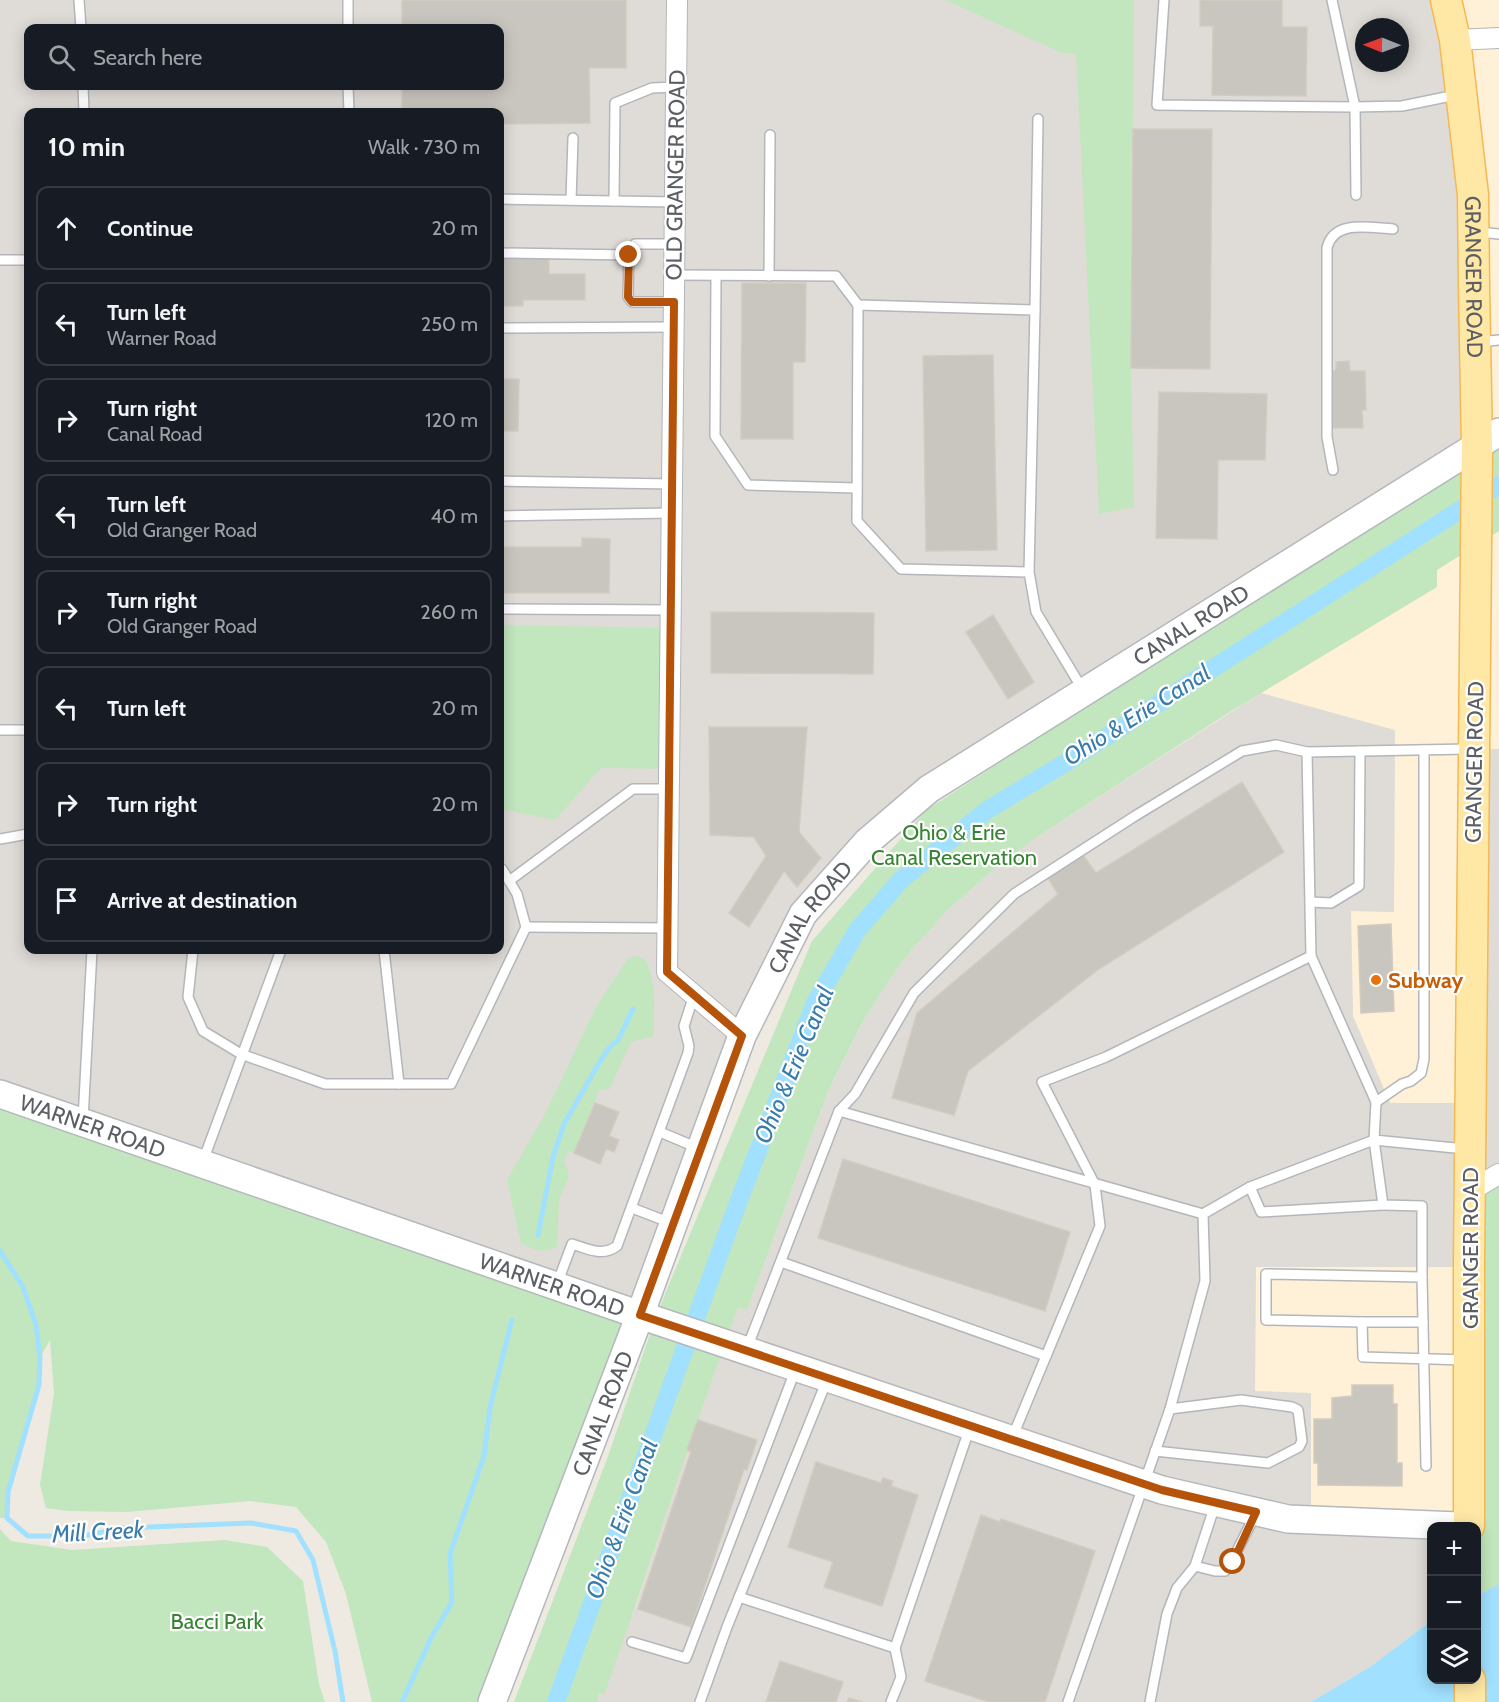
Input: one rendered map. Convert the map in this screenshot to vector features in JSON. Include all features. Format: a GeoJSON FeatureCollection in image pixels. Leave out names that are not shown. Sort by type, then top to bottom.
{"type":"FeatureCollection","features":[{"type":"Feature","properties":{"kind":"main road","name":"GRANGER ROAD"},"geometry":{"type":"LineString","coordinates":[[1446,0],[1455,40],[1473,195],[1486,233],[1488,440],[1476,476],[1469,1522]]}},
{"type":"Feature","properties":{"kind":"main road"},"geometry":{"type":"LineString","coordinates":[[1470,1684],[1470,1702]]}},
{"type":"Feature","properties":{"kind":"street","name":"OLD GRANGER ROAD"},"geometry":{"type":"LineString","coordinates":[[677,0],[667,972],[742,1036]]}},
{"type":"Feature","properties":{"kind":"street"},"geometry":{"type":"LineString","coordinates":[[1455,40],[1499,38]]}},
{"type":"Feature","properties":{"kind":"street","name":"CANAL ROAD"},"geometry":{"type":"LineString","coordinates":[[492,1702],[648,1318],[673,1224],[742,1036],[803,914],[867,842],[929,789],[1488,440]]}},
{"type":"Feature","properties":{"kind":"street","name":"WARNER ROAD"},"geometry":{"type":"LineString","coordinates":[[0,1094],[557,1287],[1143,1484],[1288,1519],[1427,1526]]}},
{"type":"Feature","properties":{"kind":"street"},"geometry":{"type":"LineString","coordinates":[[1470,1191],[1499,1174]]}},
{"type":"Feature","properties":{"kind":"lane"},"geometry":{"type":"LineString","coordinates":[[80,0],[81,24]]}},
{"type":"Feature","properties":{"kind":"lane"},"geometry":{"type":"LineString","coordinates":[[348,0],[348,24]]}},
{"type":"Feature","properties":{"kind":"lane"},"geometry":{"type":"LineString","coordinates":[[1164,0],[1157,105],[1402,106],[1461,94]]}},
{"type":"Feature","properties":{"kind":"lane"},"geometry":{"type":"LineString","coordinates":[[1332,0],[1355,107],[1356,195]]}},
{"type":"Feature","properties":{"kind":"lane"},"geometry":{"type":"LineString","coordinates":[[614,201],[615,103],[652,88],[676,87]]}},
{"type":"Feature","properties":{"kind":"lane"},"geometry":{"type":"LineString","coordinates":[[83,90],[84,108]]}},
{"type":"Feature","properties":{"kind":"lane"},"geometry":{"type":"LineString","coordinates":[[348,90],[349,108]]}},
{"type":"Feature","properties":{"kind":"lane"},"geometry":{"type":"LineString","coordinates":[[1038,119],[1029,572],[1036,612],[1084,692]]}},
{"type":"Feature","properties":{"kind":"lane"},"geometry":{"type":"LineString","coordinates":[[769,276],[770,135]]}},
{"type":"Feature","properties":{"kind":"lane"},"geometry":{"type":"LineString","coordinates":[[571,200],[573,138]]}},
{"type":"Feature","properties":{"kind":"lane"},"geometry":{"type":"LineString","coordinates":[[504,199],[675,202]]}},
{"type":"Feature","properties":{"kind":"lane"},"geometry":{"type":"LineString","coordinates":[[1333,470],[1327,436],[1327,248],[1332,235],[1346,228],[1393,229]]}},
{"type":"Feature","properties":{"kind":"lane"},"geometry":{"type":"LineString","coordinates":[[674,244],[635,244],[629,255],[628,297],[632,302],[674,302]]}},
{"type":"Feature","properties":{"kind":"lane"},"geometry":{"type":"LineString","coordinates":[[504,253],[629,255]]}},
{"type":"Feature","properties":{"kind":"lane"},"geometry":{"type":"LineString","coordinates":[[0,260],[24,260]]}},
{"type":"Feature","properties":{"kind":"lane"},"geometry":{"type":"LineString","coordinates":[[674,276],[836,276],[858,305],[857,521],[901,569],[1029,572]]}},
{"type":"Feature","properties":{"kind":"lane"},"geometry":{"type":"LineString","coordinates":[[716,276],[716,436],[748,485],[857,488]]}},
{"type":"Feature","properties":{"kind":"lane"},"geometry":{"type":"LineString","coordinates":[[858,305],[1035,310]]}},
{"type":"Feature","properties":{"kind":"lane"},"geometry":{"type":"LineString","coordinates":[[504,328],[674,327]]}},
{"type":"Feature","properties":{"kind":"lane"},"geometry":{"type":"LineString","coordinates":[[504,481],[672,484]]}},
{"type":"Feature","properties":{"kind":"lane"},"geometry":{"type":"LineString","coordinates":[[504,516],[671,513]]}},
{"type":"Feature","properties":{"kind":"lane"},"geometry":{"type":"LineString","coordinates":[[504,609],[671,610]]}},
{"type":"Feature","properties":{"kind":"lane"},"geometry":{"type":"LineString","coordinates":[[0,730],[24,730]]}},
{"type":"Feature","properties":{"kind":"lane"},"geometry":{"type":"LineString","coordinates":[[746,1350],[839,1111],[855,1094],[914,993],[1014,894],[1242,751],[1276,745],[1307,752],[1474,749]]}},
{"type":"Feature","properties":{"kind":"lane"},"geometry":{"type":"LineString","coordinates":[[1376,1102],[1421,1073],[1424,1059],[1424,750]]}},
{"type":"Feature","properties":{"kind":"lane"},"geometry":{"type":"LineString","coordinates":[[1310,902],[1331,903],[1359,886],[1360,751]]}},
{"type":"Feature","properties":{"kind":"lane"},"geometry":{"type":"LineString","coordinates":[[1307,752],[1311,956],[1376,1102],[1374,1140],[1383,1206]]}},
{"type":"Feature","properties":{"kind":"lane"},"geometry":{"type":"LineString","coordinates":[[509,881],[633,789],[669,789]]}},
{"type":"Feature","properties":{"kind":"lane"},"geometry":{"type":"LineString","coordinates":[[0,839],[24,835]]}},
{"type":"Feature","properties":{"kind":"lane"},"geometry":{"type":"LineString","coordinates":[[193,954],[188,997],[203,1031],[242,1054],[325,1084],[451,1084],[526,927],[517,894],[504,872]]}},
{"type":"Feature","properties":{"kind":"lane"},"geometry":{"type":"LineString","coordinates":[[526,927],[667,928]]}},
{"type":"Feature","properties":{"kind":"lane"},"geometry":{"type":"LineString","coordinates":[[83,1123],[92,954]]}},
{"type":"Feature","properties":{"kind":"lane"},"geometry":{"type":"LineString","coordinates":[[202,1164],[279,954]]}},
{"type":"Feature","properties":{"kind":"lane"},"geometry":{"type":"LineString","coordinates":[[384,954],[399,1084]]}},
{"type":"Feature","properties":{"kind":"lane"},"geometry":{"type":"LineString","coordinates":[[1012,1439],[1100,1226],[1095,1185],[1042,1082],[1106,1057],[1311,956]]}},
{"type":"Feature","properties":{"kind":"lane"},"geometry":{"type":"LineString","coordinates":[[557,1287],[572,1244],[602,1253],[610,1252],[617,1246],[688,1053],[689,1046],[684,1026],[694,995]]}},
{"type":"Feature","properties":{"kind":"lane"},"geometry":{"type":"LineString","coordinates":[[839,1111],[1203,1214],[1250,1187],[1374,1140],[1471,1150]]}},
{"type":"Feature","properties":{"kind":"lane"},"geometry":{"type":"LineString","coordinates":[[660,1132],[700,1149]]}},
{"type":"Feature","properties":{"kind":"lane"},"geometry":{"type":"LineString","coordinates":[[1250,1187],[1261,1212],[1422,1206],[1426,1466]]}},
{"type":"Feature","properties":{"kind":"lane"},"geometry":{"type":"LineString","coordinates":[[632,1208],[673,1224]]}},
{"type":"Feature","properties":{"kind":"lane"},"geometry":{"type":"LineString","coordinates":[[1068,1702],[1170,1409],[1205,1281],[1203,1214]]}},
{"type":"Feature","properties":{"kind":"lane"},"geometry":{"type":"LineString","coordinates":[[781,1262],[1046,1356]]}},
{"type":"Feature","properties":{"kind":"lane"},"geometry":{"type":"LineString","coordinates":[[1422,1277],[1266,1274],[1266,1320],[1423,1322]]}},
{"type":"Feature","properties":{"kind":"lane"},"geometry":{"type":"LineString","coordinates":[[1362,1322],[1363,1357],[1469,1360]]}},
{"type":"Feature","properties":{"kind":"lane"},"geometry":{"type":"LineString","coordinates":[[632,1642],[686,1658],[797,1367]]}},
{"type":"Feature","properties":{"kind":"lane"},"geometry":{"type":"LineString","coordinates":[[700,1702],[739,1597],[828,1378]]}},
{"type":"Feature","properties":{"kind":"lane"},"geometry":{"type":"LineString","coordinates":[[1155,1451],[1268,1463],[1299,1447],[1302,1441],[1298,1410],[1292,1407],[1241,1400],[1170,1409]]}},
{"type":"Feature","properties":{"kind":"lane"},"geometry":{"type":"LineString","coordinates":[[891,1702],[901,1677],[895,1647],[971,1425]]}},
{"type":"Feature","properties":{"kind":"lane"},"geometry":{"type":"LineString","coordinates":[[1150,1702],[1167,1614],[1177,1588],[1195,1566],[1216,1502]]}},
{"type":"Feature","properties":{"kind":"lane"},"geometry":{"type":"LineString","coordinates":[[1195,1566],[1215,1572],[1225,1570],[1233,1562],[1256,1512]]}},
{"type":"Feature","properties":{"kind":"lane"},"geometry":{"type":"LineString","coordinates":[[739,1597],[895,1647]]}},
{"type":"Feature","properties":{"kind":"shaded area"},"geometry":{"type":"Polygon","coordinates":[[[0,0],[1446,0],[1477,446],[929,789],[803,914],[640,1315],[0,1094],[0,0]]]}},
{"type":"Feature","properties":{"kind":"shaded area"},"geometry":{"type":"Polygon","coordinates":[[[1446,0],[1499,0],[1499,432],[1477,446],[1446,0]]]}},
{"type":"Feature","properties":{"kind":"shaded area"},"geometry":{"type":"Polygon","coordinates":[[[1499,531],[1499,749],[1475,749],[1471,1103],[1390,1103],[1353,1016],[1351,911],[1394,912],[1395,731],[1261,693],[1436,587],[1437,570],[1499,531]]]}},
{"type":"Feature","properties":{"kind":"shaded area"},"geometry":{"type":"Polygon","coordinates":[[[1261,693],[1395,730],[1394,912],[1351,911],[1353,1016],[1390,1103],[1470,1103],[1474,749],[1499,749],[1499,1584],[1481,1594],[1481,1522],[1476,1522],[1469,1267],[1256,1267],[1255,1391],[1311,1393],[1311,1520],[1427,1526],[1427,1624],[1370,1667],[1311,1702],[597,1702],[636,1606],[710,1381],[738,1308],[747,1310],[829,1089],[862,1023],[914,947],[951,907],[993,870],[1037,837],[1261,693]]]}},
{"type":"Feature","properties":{"kind":"shaded area"},"geometry":{"type":"Polygon","coordinates":[[[1256,1267],[1469,1267],[1469,1522],[1427,1522],[1427,1524],[1311,1520],[1255,1392],[1256,1267]]]}},
{"type":"Feature","properties":{"kind":"green space"},"geometry":{"type":"Polygon","coordinates":[[[945,0],[1134,0],[1131,368],[1134,507],[1099,514],[1076,53],[1062,53],[945,0]]]}},
{"type":"Feature","properties":{"kind":"green space","name":"Ohio & Erie Canal Reservation"},"geometry":{"type":"Polygon","coordinates":[[[1499,446],[1499,531],[1437,570],[1437,587],[1225,715],[1037,837],[993,870],[951,907],[914,947],[862,1023],[829,1089],[747,1310],[738,1308],[604,1695],[600,1693],[597,1702],[514,1702],[607,1459],[658,1311],[812,941],[925,811],[1133,676],[1499,446]]]}},
{"type":"Feature","properties":{"kind":"green space"},"geometry":{"type":"Polygon","coordinates":[[[504,625],[670,628],[669,769],[601,768],[555,820],[504,810],[504,625]]]}},
{"type":"Feature","properties":{"kind":"green space"},"geometry":{"type":"Polygon","coordinates":[[[638,956],[646,960],[652,980],[654,1036],[631,1042],[609,1090],[599,1090],[574,1153],[569,1151],[564,1160],[569,1175],[559,1201],[557,1247],[543,1251],[534,1249],[521,1243],[507,1180],[546,1112],[597,1005],[629,957],[638,956]]]}},
{"type":"Feature","properties":{"kind":"green space"},"geometry":{"type":"Polygon","coordinates":[[[0,1094],[640,1315],[492,1702],[372,1702],[346,1594],[326,1542],[296,1507],[250,1501],[127,1512],[67,1511],[46,1508],[40,1485],[54,1393],[50,1340],[40,1358],[39,1385],[8,1492],[7,1518],[0,1518],[0,1094]]]}},
{"type":"Feature","properties":{"kind":"green space"},"geometry":{"type":"Polygon","coordinates":[[[1499,1174],[1499,1584],[1481,1594],[1481,1522],[1476,1522],[1470,1191],[1499,1174]]]}},
{"type":"Feature","properties":{"kind":"green space","name":"Bacci Park"},"geometry":{"type":"Polygon","coordinates":[[[0,1529],[11,1541],[72,1550],[225,1540],[267,1547],[303,1581],[319,1684],[325,1702],[0,1702],[0,1529]]]}},
{"type":"Feature","properties":{"kind":"water"},"geometry":{"type":"Polygon","coordinates":[[[1499,1584],[1499,1702],[1311,1702],[1370,1667],[1427,1624],[1427,1684],[1481,1684],[1481,1594],[1499,1584]]]}},
{"type":"Feature","properties":{"kind":"building"},"geometry":{"type":"Polygon","coordinates":[[[402,0],[626,0],[626,68],[589,68],[590,123],[504,124],[504,108],[402,108],[402,90],[504,90],[504,24],[402,24],[402,0]]]}},
{"type":"Feature","properties":{"kind":"building"},"geometry":{"type":"Polygon","coordinates":[[[1200,0],[1282,0],[1282,27],[1307,27],[1306,96],[1212,95],[1213,26],[1200,26],[1200,0]]]}},
{"type":"Feature","properties":{"kind":"building"},"geometry":{"type":"Polygon","coordinates":[[[1133,129],[1212,129],[1210,369],[1131,368],[1133,129]]]}},
{"type":"Feature","properties":{"kind":"building"},"geometry":{"type":"Polygon","coordinates":[[[504,257],[549,257],[549,274],[585,274],[585,300],[523,300],[523,306],[504,306],[504,257]]]}},
{"type":"Feature","properties":{"kind":"building"},"geometry":{"type":"Polygon","coordinates":[[[742,283],[806,283],[805,362],[793,362],[793,439],[741,439],[742,283]]]}},
{"type":"Feature","properties":{"kind":"building"},"geometry":{"type":"Polygon","coordinates":[[[993,355],[997,550],[926,551],[923,356],[993,355]]]}},
{"type":"Feature","properties":{"kind":"building"},"geometry":{"type":"Polygon","coordinates":[[[1349,361],[1350,371],[1365,371],[1366,410],[1362,410],[1363,428],[1332,428],[1332,371],[1336,370],[1336,362],[1349,361]]]}},
{"type":"Feature","properties":{"kind":"building"},"geometry":{"type":"Polygon","coordinates":[[[504,379],[519,379],[518,431],[504,431],[504,379]]]}},
{"type":"Feature","properties":{"kind":"building"},"geometry":{"type":"Polygon","coordinates":[[[1159,392],[1267,394],[1265,460],[1218,460],[1217,539],[1156,538],[1159,392]]]}},
{"type":"Feature","properties":{"kind":"building"},"geometry":{"type":"Polygon","coordinates":[[[582,538],[610,539],[609,593],[504,593],[504,547],[582,547],[582,538]]]}},
{"type":"Feature","properties":{"kind":"building"},"geometry":{"type":"Polygon","coordinates":[[[711,612],[874,613],[873,674],[711,673],[711,612]]]}},
{"type":"Feature","properties":{"kind":"building"},"geometry":{"type":"Polygon","coordinates":[[[993,615],[1034,682],[1008,699],[966,632],[993,615]]]}},
{"type":"Feature","properties":{"kind":"building"},"geometry":{"type":"Polygon","coordinates":[[[709,727],[807,727],[799,832],[821,858],[797,887],[784,871],[749,927],[729,913],[766,856],[754,837],[710,835],[709,727]]]}},
{"type":"Feature","properties":{"kind":"building"},"geometry":{"type":"Polygon","coordinates":[[[1242,782],[1284,852],[1099,969],[968,1071],[954,1115],[892,1098],[917,1013],[1058,894],[1048,878],[1083,855],[1096,873],[1242,782]]]}},
{"type":"Feature","properties":{"kind":"building"},"geometry":{"type":"Polygon","coordinates":[[[1391,924],[1394,1011],[1361,1013],[1358,926],[1391,924]]]}},
{"type":"Feature","properties":{"kind":"building"},"geometry":{"type":"Polygon","coordinates":[[[595,1103],[619,1112],[609,1136],[619,1140],[614,1152],[606,1149],[600,1164],[574,1153],[595,1103]]]}},
{"type":"Feature","properties":{"kind":"building"},"geometry":{"type":"Polygon","coordinates":[[[843,1159],[1070,1232],[1045,1311],[818,1238],[843,1159]]]}},
{"type":"Feature","properties":{"kind":"building"},"geometry":{"type":"Polygon","coordinates":[[[1352,1385],[1393,1385],[1393,1404],[1397,1404],[1397,1463],[1402,1463],[1402,1486],[1318,1485],[1318,1463],[1314,1463],[1314,1419],[1332,1419],[1332,1398],[1352,1396],[1352,1385]]]}},
{"type":"Feature","properties":{"kind":"building"},"geometry":{"type":"Polygon","coordinates":[[[698,1420],[757,1440],[747,1470],[744,1469],[691,1627],[638,1609],[691,1452],[687,1450],[698,1420]]]}},
{"type":"Feature","properties":{"kind":"building"},"geometry":{"type":"Polygon","coordinates":[[[816,1462],[881,1483],[883,1478],[893,1481],[891,1486],[918,1495],[882,1606],[824,1587],[833,1562],[788,1547],[816,1462]]]}},
{"type":"Feature","properties":{"kind":"building"},"geometry":{"type":"Polygon","coordinates":[[[981,1515],[1000,1522],[1001,1519],[1095,1551],[1045,1702],[989,1702],[925,1681],[981,1515]]]}},
{"type":"Feature","properties":{"kind":"building"},"geometry":{"type":"Polygon","coordinates":[[[780,1661],[843,1682],[836,1702],[766,1702],[780,1661]]]}},
{"type":"Feature","properties":{"kind":"building"},"geometry":{"type":"Polygon","coordinates":[[[849,1698],[863,1702],[847,1702],[849,1698]]]}},
{"type":"Feature","properties":{"kind":"waterway","name":"Ohio & Erie Canal"},"geometry":{"type":"LineString","coordinates":[[556,1702],[738,1203],[815,1003],[858,929],[902,879],[987,810],[1067,762],[1499,485]]}},
{"type":"Feature","properties":{"kind":"waterway"},"geometry":{"type":"LineString","coordinates":[[538,1235],[553,1157],[564,1124],[599,1063],[609,1048],[618,1040],[633,1009]]}},
{"type":"Feature","properties":{"kind":"waterway","name":"Mill Creek"},"geometry":{"type":"LineString","coordinates":[[0,1251],[23,1287],[36,1325],[40,1358],[39,1385],[8,1492],[7,1518],[28,1536],[83,1536],[123,1528],[251,1523],[296,1531],[313,1560],[335,1651],[343,1702]]}},
{"type":"Feature","properties":{"kind":"waterway"},"geometry":{"type":"LineString","coordinates":[[402,1702],[431,1638],[452,1602],[450,1554],[484,1456],[490,1407],[512,1320]]}},
{"type":"Feature","properties":{"kind":"place","name":"Subway"},"geometry":{"type":"Point","coordinates":[1376,980]}},
{"type":"Feature","properties":{"kind":"route"},"geometry":{"type":"LineString","coordinates":[[629,255],[628,297],[632,302],[674,302],[667,972],[742,1036],[640,1315],[1162,1490],[1256,1512],[1233,1562]]}}]}
